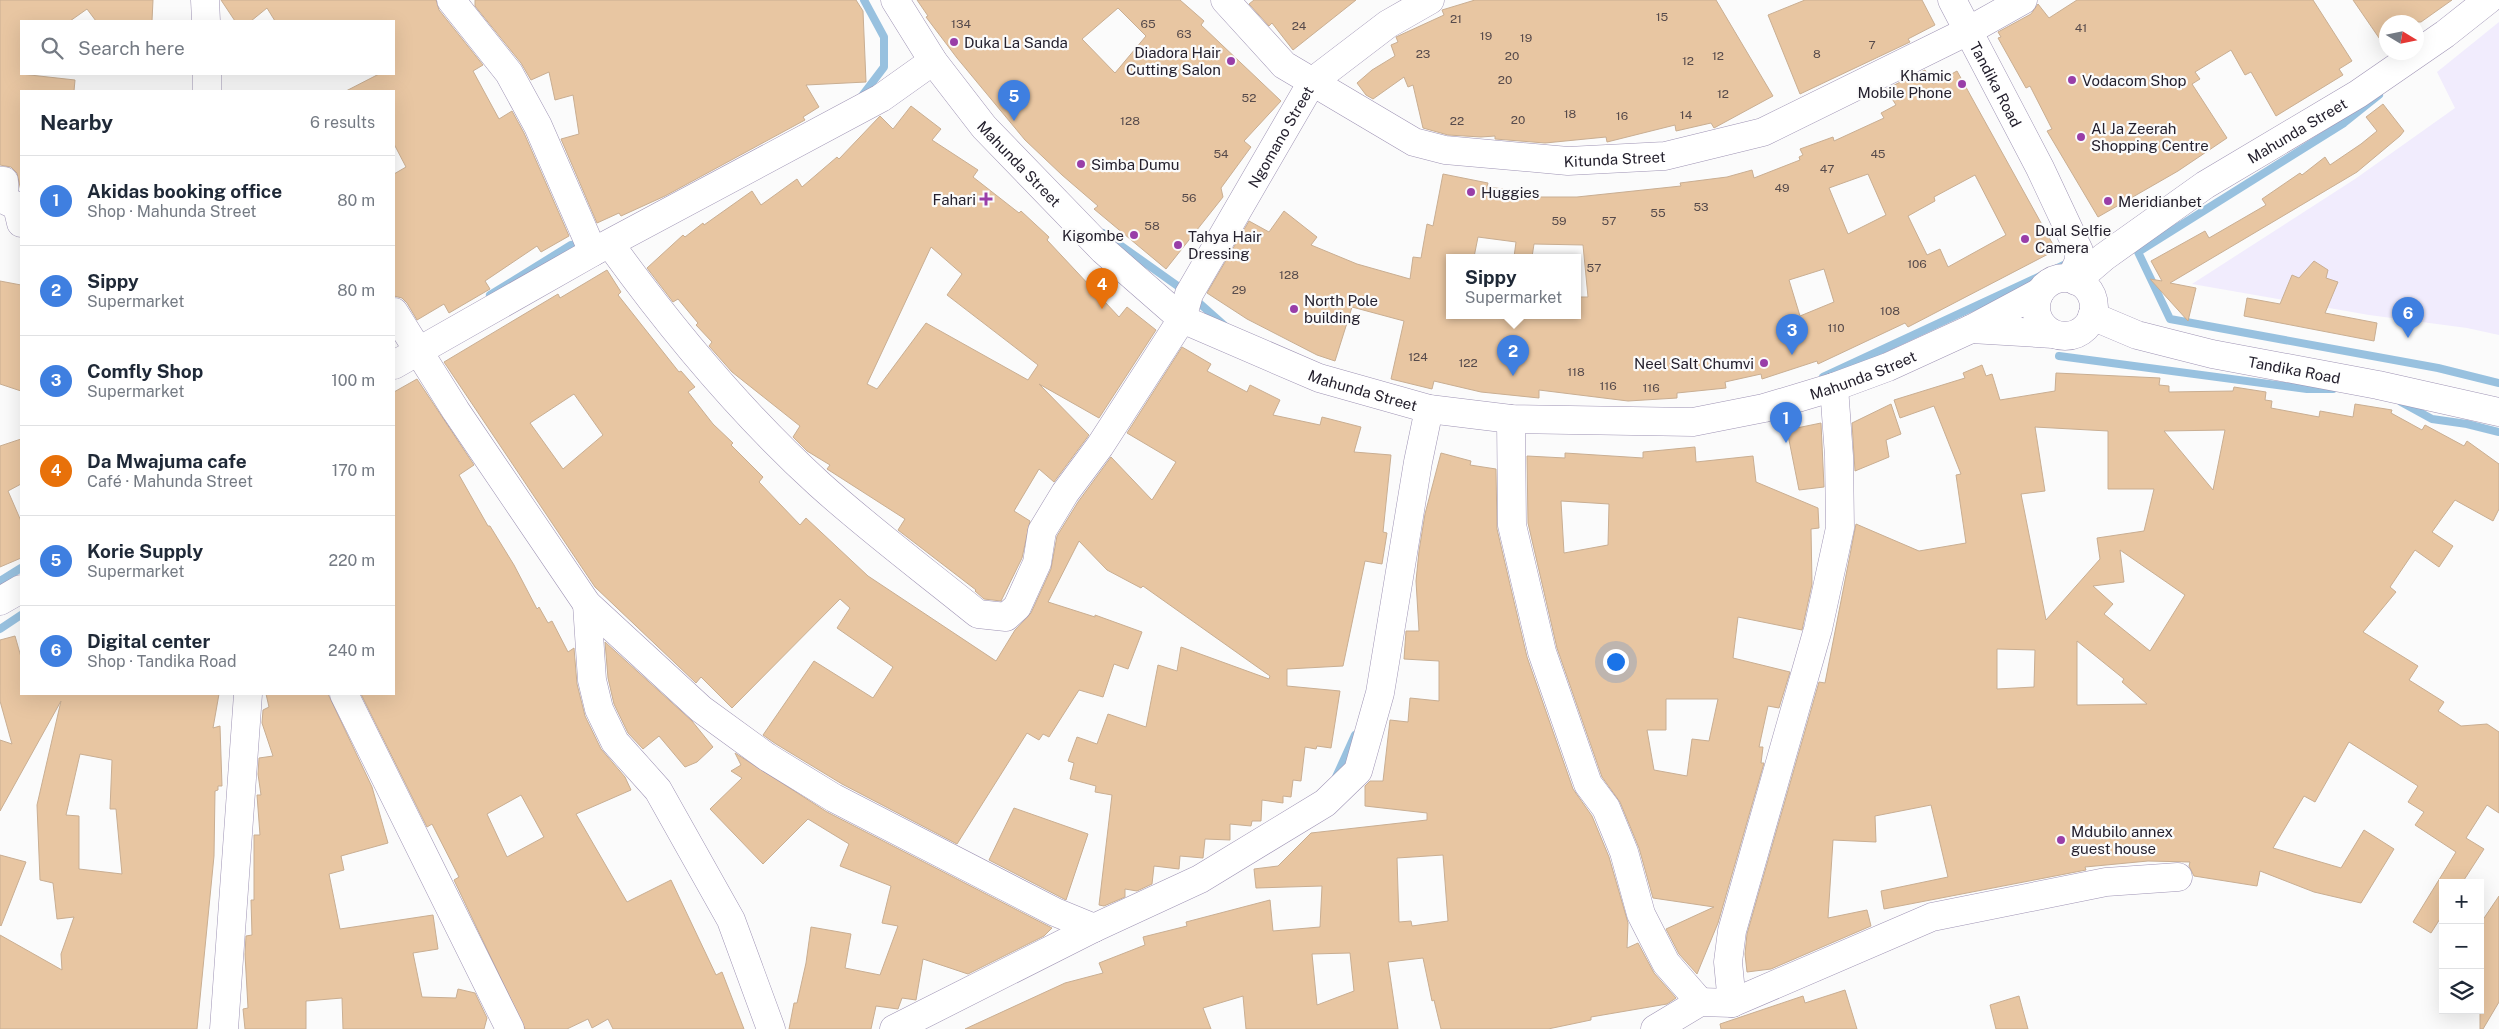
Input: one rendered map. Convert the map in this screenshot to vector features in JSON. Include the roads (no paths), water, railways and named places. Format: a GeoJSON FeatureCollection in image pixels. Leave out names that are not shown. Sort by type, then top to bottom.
{"type":"FeatureCollection","features":[{"type":"Feature","properties":{"kind":"street"},"geometry":{"type":"LineString","coordinates":[[205,0],[206,20]]}},
{"type":"Feature","properties":{"kind":"street","name":"Ngomano Street"},"geometry":{"type":"LineString","coordinates":[[451,0],[509,73],[602,248],[656,308],[718,382],[819,484],[978,614],[995,617],[1006,617],[1017,607],[1040,555],[1042,531],[1065,493],[1100,446],[1182,319],[1189,294],[1312,82],[1388,24],[1430,0]]}},
{"type":"Feature","properties":{"kind":"street","name":"Mahunda Street"},"geometry":{"type":"LineString","coordinates":[[895,0],[932,61],[984,126],[1104,250],[1182,319],[1319,378],[1429,409],[1511,419],[1693,422],[1764,408],[1834,387],[1888,367],[1970,329],[2040,292]]}},
{"type":"Feature","properties":{"kind":"street","name":"Kitunda Street"},"geometry":{"type":"LineString","coordinates":[[1224,0],[1284,65],[1414,142],[1445,150],[1568,161],[1665,156],[1763,132],[1968,30],[2022,0]]}},
{"type":"Feature","properties":{"kind":"street","name":"Tandika Road"},"geometry":{"type":"LineString","coordinates":[[1952,0],[2040,168],[2079,250],[2079,261],[2074,280]]}},
{"type":"Feature","properties":{"kind":"street","name":"Mahunda Street"},"geometry":{"type":"LineString","coordinates":[[2074,280],[2205,185],[2358,94],[2445,34],[2488,0]]}},
{"type":"Feature","properties":{"kind":"street"},"geometry":{"type":"LineString","coordinates":[[395,364],[602,248],[882,98],[932,61]]}},
{"type":"Feature","properties":{"kind":"street"},"geometry":{"type":"LineString","coordinates":[[207,75],[208,90]]}},
{"type":"Feature","properties":{"kind":"street"},"geometry":{"type":"LineString","coordinates":[[0,181],[4,181],[4,200],[17,206],[20,220]]}},
{"type":"Feature","properties":{"kind":"street"},"geometry":{"type":"LineString","coordinates":[[1970,329],[2065,336],[2076,334],[2087,327],[2092,316],[2094,304],[2090,292],[2082,283],[2059,278],[2048,283],[2040,292],[2036,304],[2037,316],[2043,327],[2053,334]]}},
{"type":"Feature","properties":{"kind":"street"},"geometry":{"type":"LineString","coordinates":[[395,314],[417,351],[587,604],[701,709],[767,757],[850,806],[1055,912],[1094,928]]}},
{"type":"Feature","properties":{"kind":"street","name":"Tandika Road"},"geometry":{"type":"LineString","coordinates":[[2092,316],[2137,335],[2212,354],[2378,385],[2499,412]]}},
{"type":"Feature","properties":{"kind":"street"},"geometry":{"type":"LineString","coordinates":[[1732,1003],[1728,962],[1732,931],[1818,629],[1840,528],[1839,456],[1834,387]]}},
{"type":"Feature","properties":{"kind":"street"},"geometry":{"type":"LineString","coordinates":[[894,1029],[1094,928],[1200,879],[1325,802],[1358,771],[1380,693],[1418,462],[1429,409]]}},
{"type":"Feature","properties":{"kind":"street"},"geometry":{"type":"LineString","coordinates":[[1511,419],[1512,525],[1542,652],[1588,784],[1606,808],[1624,852],[1640,914],[1666,963],[1700,1002]]}},
{"type":"Feature","properties":{"kind":"street"},"geometry":{"type":"LineString","coordinates":[[0,601],[20,590]]}},
{"type":"Feature","properties":{"kind":"street"},"geometry":{"type":"LineString","coordinates":[[587,604],[592,680],[599,709],[615,742],[658,790],[731,920],[771,1029]]}},
{"type":"Feature","properties":{"kind":"street"},"geometry":{"type":"LineString","coordinates":[[224,1029],[248,695]]}},
{"type":"Feature","properties":{"kind":"street"},"geometry":{"type":"LineString","coordinates":[[344,695],[510,1029]]}},
{"type":"Feature","properties":{"kind":"street"},"geometry":{"type":"LineString","coordinates":[[1655,1029],[1700,1002],[1732,1003],[1932,917],[2106,882],[2178,877]]}},
{"type":"Feature","properties":{"kind":"waterway"},"geometry":{"type":"LineString","coordinates":[[862,96],[884,67],[884,37],[864,0]]}},
{"type":"Feature","properties":{"kind":"waterway"},"geometry":{"type":"LineString","coordinates":[[2379,95],[2344,123],[2138,252],[2170,319],[2438,368],[2499,383]]}},
{"type":"Feature","properties":{"kind":"waterway"},"geometry":{"type":"LineString","coordinates":[[1103,233],[1189,294],[1225,326]]}},
{"type":"Feature","properties":{"kind":"waterway"},"geometry":{"type":"LineString","coordinates":[[490,295],[571,245]]}},
{"type":"Feature","properties":{"kind":"waterway"},"geometry":{"type":"LineString","coordinates":[[1823,377],[2064,265]]}},
{"type":"Feature","properties":{"kind":"waterway"},"geometry":{"type":"LineString","coordinates":[[2059,356],[2307,389],[2333,389]]}},
{"type":"Feature","properties":{"kind":"waterway"},"geometry":{"type":"LineString","coordinates":[[2401,402],[2432,419],[2467,424],[2499,432]]}},
{"type":"Feature","properties":{"kind":"waterway"},"geometry":{"type":"LineString","coordinates":[[0,581],[20,569]]}},
{"type":"Feature","properties":{"kind":"waterway"},"geometry":{"type":"LineString","coordinates":[[0,629],[20,616]]}},
{"type":"Feature","properties":{"kind":"waterway"},"geometry":{"type":"LineString","coordinates":[[1336,777],[1355,735]]}},
{"type":"Feature","properties":{"kind":"place","name":"Duka La Sanda"},"geometry":{"type":"Point","coordinates":[954,42]}},
{"type":"Feature","properties":{"kind":"place","name":"Diadora Hair Cutting Salon"},"geometry":{"type":"Point","coordinates":[1231,61]}},
{"type":"Feature","properties":{"kind":"place","name":"Vodacom Shop"},"geometry":{"type":"Point","coordinates":[2072,80]}},
{"type":"Feature","properties":{"kind":"place","name":"Khamic Mobile Phone"},"geometry":{"type":"Point","coordinates":[1962,84]}},
{"type":"Feature","properties":{"kind":"place","name":"Korie Supply"},"geometry":{"type":"Point","coordinates":[1014,121]}},
{"type":"Feature","properties":{"kind":"place","name":"Al Ja Zeerah Shopping Centre"},"geometry":{"type":"Point","coordinates":[2081,137]}},
{"type":"Feature","properties":{"kind":"place","name":"Simba Dumu"},"geometry":{"type":"Point","coordinates":[1081,164]}},
{"type":"Feature","properties":{"kind":"place","name":"Huggies"},"geometry":{"type":"Point","coordinates":[1471,192]}},
{"type":"Feature","properties":{"kind":"place","name":"Fahari"},"geometry":{"type":"Point","coordinates":[986,199]}},
{"type":"Feature","properties":{"kind":"place","name":"Meridianbet"},"geometry":{"type":"Point","coordinates":[2108,201]}},
{"type":"Feature","properties":{"kind":"place","name":"Kigombe"},"geometry":{"type":"Point","coordinates":[1134,235]}},
{"type":"Feature","properties":{"kind":"place","name":"Dual Selfie Camera"},"geometry":{"type":"Point","coordinates":[2025,239]}},
{"type":"Feature","properties":{"kind":"place","name":"Tahya Hair Dressing"},"geometry":{"type":"Point","coordinates":[1178,245]}},
{"type":"Feature","properties":{"kind":"place","name":"Da Mwajuma cafe"},"geometry":{"type":"Point","coordinates":[1102,309]}},
{"type":"Feature","properties":{"kind":"place","name":"North Pole building"},"geometry":{"type":"Point","coordinates":[1294,309]}},
{"type":"Feature","properties":{"kind":"place","name":"Digital center"},"geometry":{"type":"Point","coordinates":[2408,338]}},
{"type":"Feature","properties":{"kind":"place","name":"Comfly Shop"},"geometry":{"type":"Point","coordinates":[1792,355]}},
{"type":"Feature","properties":{"kind":"place","name":"Neel Salt Chumvi"},"geometry":{"type":"Point","coordinates":[1764,363]}},
{"type":"Feature","properties":{"kind":"place","name":"Sippy"},"geometry":{"type":"Point","coordinates":[1513,376]}},
{"type":"Feature","properties":{"kind":"place","name":"Akidas booking office"},"geometry":{"type":"Point","coordinates":[1786,443]}},
{"type":"Feature","properties":{"kind":"place","name":"Mdubilo annex guest house"},"geometry":{"type":"Point","coordinates":[2061,840]}}]}
